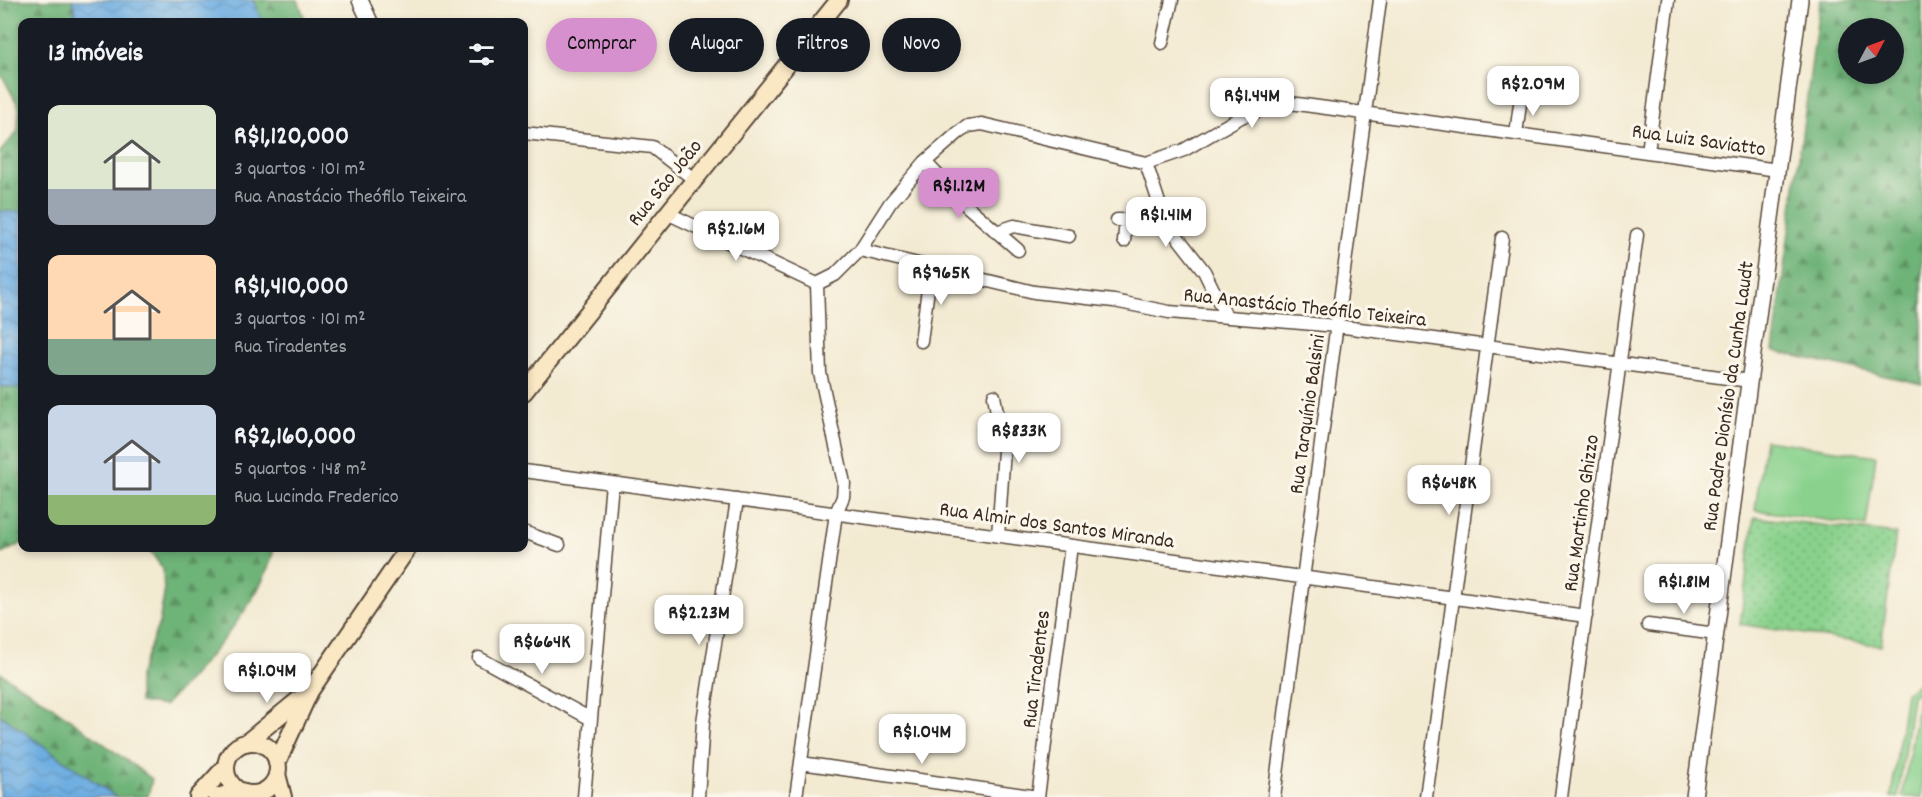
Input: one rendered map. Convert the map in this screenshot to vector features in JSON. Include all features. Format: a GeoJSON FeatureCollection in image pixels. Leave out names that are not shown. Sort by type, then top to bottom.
{"type":"FeatureCollection","features":[{"type":"Feature","properties":{"kind":"main road","name":"Rua São João"},"geometry":{"type":"LineString","coordinates":[[528,379],[695,180],[839,0]]}},
{"type":"Feature","properties":{"kind":"main road"},"geometry":{"type":"LineString","coordinates":[[216,797],[256,794],[270,787],[310,691],[405,552]]}},
{"type":"Feature","properties":{"kind":"main road"},"geometry":{"type":"LineString","coordinates":[[198,797],[226,766],[232,751],[246,743],[310,691]]}},
{"type":"Feature","properties":{"kind":"main road"},"geometry":{"type":"LineString","coordinates":[[246,743],[254,742],[269,749],[284,797]]}},
{"type":"Feature","properties":{"kind":"main road"},"geometry":{"type":"LineString","coordinates":[[226,766],[230,781],[247,794]]}},
{"type":"Feature","properties":{"kind":"street"},"geometry":{"type":"LineString","coordinates":[[360,0],[368,18]]}},
{"type":"Feature","properties":{"kind":"street"},"geometry":{"type":"LineString","coordinates":[[1162,43],[1172,0]]}},
{"type":"Feature","properties":{"kind":"street","name":"Rua Tarquínio Balsini"},"geometry":{"type":"LineString","coordinates":[[1274,797],[1380,0]]}},
{"type":"Feature","properties":{"kind":"street"},"geometry":{"type":"LineString","coordinates":[[1648,152],[1668,0]]}},
{"type":"Feature","properties":{"kind":"street","name":"Rua Padre Dionísio da Cunha Laudt"},"geometry":{"type":"LineString","coordinates":[[1694,797],[1800,0]]}},
{"type":"Feature","properties":{"kind":"street"},"geometry":{"type":"LineString","coordinates":[[1516,134],[1521,96]]}},
{"type":"Feature","properties":{"kind":"street","name":"Rua Luiz Saviatto"},"geometry":{"type":"LineString","coordinates":[[1146,162],[1184,150],[1241,117],[1278,105],[1301,104],[1778,170]]}},
{"type":"Feature","properties":{"kind":"street"},"geometry":{"type":"LineString","coordinates":[[817,284],[835,275],[860,250],[890,203],[926,162],[968,126],[982,124],[1146,162],[1165,221],[1204,271],[1226,316]]}},
{"type":"Feature","properties":{"kind":"street"},"geometry":{"type":"LineString","coordinates":[[528,133],[652,147],[695,180]]}},
{"type":"Feature","properties":{"kind":"street"},"geometry":{"type":"LineString","coordinates":[[926,162],[968,207],[1018,250]]}},
{"type":"Feature","properties":{"kind":"street"},"geometry":{"type":"LineString","coordinates":[[667,213],[817,284]]}},
{"type":"Feature","properties":{"kind":"street"},"geometry":{"type":"LineString","coordinates":[[1124,241],[1122,220],[1165,221]]}},
{"type":"Feature","properties":{"kind":"street"},"geometry":{"type":"LineString","coordinates":[[996,232],[1014,226],[1069,236]]}},
{"type":"Feature","properties":{"kind":"street","name":"Rua Martinho Ghizzo"},"geometry":{"type":"LineString","coordinates":[[1562,797],[1637,235]]}},
{"type":"Feature","properties":{"kind":"street"},"geometry":{"type":"LineString","coordinates":[[1426,797],[1502,238]]}},
{"type":"Feature","properties":{"kind":"street","name":"Rua Anastácio Theófilo Teixeira"},"geometry":{"type":"LineString","coordinates":[[860,250],[1034,292],[1114,301],[1169,312],[1337,326],[1750,381]]}},
{"type":"Feature","properties":{"kind":"street"},"geometry":{"type":"LineString","coordinates":[[921,341],[931,267]]}},
{"type":"Feature","properties":{"kind":"street"},"geometry":{"type":"LineString","coordinates":[[796,797],[836,513],[843,497],[844,483],[820,373],[817,284]]}},
{"type":"Feature","properties":{"kind":"street"},"geometry":{"type":"LineString","coordinates":[[994,396],[1004,450],[998,536]]}},
{"type":"Feature","properties":{"kind":"street","name":"Rua Almir dos Santos Miranda"},"geometry":{"type":"LineString","coordinates":[[528,472],[1586,616]]}},
{"type":"Feature","properties":{"kind":"street"},"geometry":{"type":"LineString","coordinates":[[584,797],[612,483]]}},
{"type":"Feature","properties":{"kind":"street"},"geometry":{"type":"LineString","coordinates":[[698,797],[703,722],[737,500]]}},
{"type":"Feature","properties":{"kind":"street"},"geometry":{"type":"LineString","coordinates":[[528,533],[560,545]]}},
{"type":"Feature","properties":{"kind":"street","name":"Rua Tiradentes"},"geometry":{"type":"LineString","coordinates":[[1038,797],[1071,546]]}},
{"type":"Feature","properties":{"kind":"street"},"geometry":{"type":"LineString","coordinates":[[1648,624],[1716,634]]}},
{"type":"Feature","properties":{"kind":"street"},"geometry":{"type":"LineString","coordinates":[[479,658],[591,719]]}},
{"type":"Feature","properties":{"kind":"street"},"geometry":{"type":"LineString","coordinates":[[801,763],[1038,797]]}},
{"type":"Feature","properties":{"kind":"green space"},"geometry":{"type":"Polygon","coordinates":[[[0,0],[72,0],[76,18],[18,18],[18,105],[0,72],[0,0]]]}},
{"type":"Feature","properties":{"kind":"green space"},"geometry":{"type":"Polygon","coordinates":[[[253,0],[298,0],[305,18],[260,18],[253,0]]]}},
{"type":"Feature","properties":{"kind":"green space"},"geometry":{"type":"Polygon","coordinates":[[[1820,0],[1922,0],[1922,384],[1773,351],[1820,0]]]}},
{"type":"Feature","properties":{"kind":"green space"},"geometry":{"type":"Polygon","coordinates":[[[18,131],[18,212],[0,211],[0,152],[18,131]]]}},
{"type":"Feature","properties":{"kind":"green space"},"geometry":{"type":"Polygon","coordinates":[[[0,386],[18,388],[18,545],[0,555],[0,386]]]}},
{"type":"Feature","properties":{"kind":"green space"},"geometry":{"type":"Polygon","coordinates":[[[1765,440],[1876,456],[1866,526],[1755,510],[1765,440]]]}},
{"type":"Feature","properties":{"kind":"green space"},"geometry":{"type":"Polygon","coordinates":[[[1754,517],[1896,534],[1881,646],[1740,624],[1754,517]]]}},
{"type":"Feature","properties":{"kind":"green space"},"geometry":{"type":"Polygon","coordinates":[[[151,552],[273,552],[258,589],[245,610],[213,653],[164,706],[139,702],[139,676],[159,623],[164,595],[163,569],[151,552]]]}},
{"type":"Feature","properties":{"kind":"green space"},"geometry":{"type":"Polygon","coordinates":[[[0,673],[48,703],[152,779],[148,796],[116,797],[0,715],[0,673]]]}},
{"type":"Feature","properties":{"kind":"green space"},"geometry":{"type":"Polygon","coordinates":[[[1922,681],[1922,689],[1912,696],[1898,797],[1891,797],[1906,692],[1922,681]]]}},
{"type":"Feature","properties":{"kind":"green space"},"geometry":{"type":"Polygon","coordinates":[[[1919,698],[1922,698],[1922,797],[1902,797],[1919,698]]]}},
{"type":"Feature","properties":{"kind":"water"},"geometry":{"type":"Polygon","coordinates":[[[72,0],[253,0],[260,18],[76,18],[72,0]]]}},
{"type":"Feature","properties":{"kind":"water"},"geometry":{"type":"Polygon","coordinates":[[[0,211],[18,212],[18,388],[0,386],[0,211]]]}},
{"type":"Feature","properties":{"kind":"water"},"geometry":{"type":"Polygon","coordinates":[[[0,715],[116,797],[0,797],[0,715]]]}}]}
